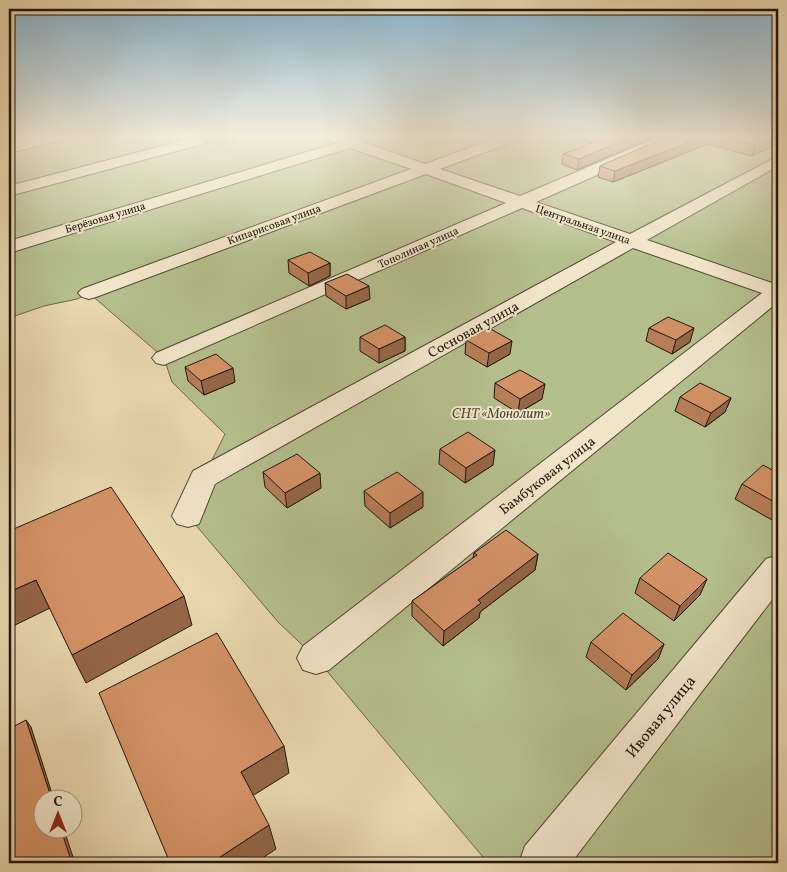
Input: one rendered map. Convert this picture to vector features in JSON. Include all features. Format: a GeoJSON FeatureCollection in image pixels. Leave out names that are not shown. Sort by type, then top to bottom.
{"type":"FeatureCollection","features":[{"type":"Feature","properties":{"kind":"street"},"geometry":{"type":"LineString","coordinates":[[9,191],[63,177]]}},
{"type":"Feature","properties":{"kind":"street","name":"Берёзовая улица"},"geometry":{"type":"LineString","coordinates":[[9,246],[239,177]]}},
{"type":"Feature","properties":{"kind":"street","name":"Кипарисовая улица"},"geometry":{"type":"LineString","coordinates":[[89,293],[402,177]]}},
{"type":"Feature","properties":{"kind":"street","name":"Центральная улица"},"geometry":{"type":"LineString","coordinates":[[449,177],[778,292]]}},
{"type":"Feature","properties":{"kind":"street","name":"Тополиная улица"},"geometry":{"type":"LineString","coordinates":[[164,358],[579,177]]}},
{"type":"Feature","properties":{"kind":"street","name":"Сосновая улица"},"geometry":{"type":"LineString","coordinates":[[188,516],[203,478],[748,177]]}},
{"type":"Feature","properties":{"kind":"street","name":"Бамбуковая улица"},"geometry":{"type":"LineString","coordinates":[[316,658],[778,292]]}},
{"type":"Feature","properties":{"kind":"street","name":"Ивовая улица"},"geometry":{"type":"LineString","coordinates":[[542,863],[778,568]]}},
{"type":"Feature","properties":{"kind":"green space","name":"СНТ «Монолит»"},"geometry":{"type":"Polygon","coordinates":[[[9,177],[778,177],[778,863],[488,863],[316,658],[278,622],[188,516],[203,478],[225,434],[172,382],[164,358],[89,293],[77,299],[44,306],[9,318],[9,177]]]}},
{"type":"Feature","properties":{"kind":"building"},"geometry":{"type":"Polygon","coordinates":[[[310,252],[330,263],[308,273],[288,260],[310,252]]]}},
{"type":"Feature","properties":{"kind":"building"},"geometry":{"type":"Polygon","coordinates":[[[347,274],[369,286],[346,296],[325,283],[347,274]]]}},
{"type":"Feature","properties":{"kind":"building"},"geometry":{"type":"Polygon","coordinates":[[[668,317],[694,328],[676,340],[649,328],[668,317]]]}},
{"type":"Feature","properties":{"kind":"building"},"geometry":{"type":"Polygon","coordinates":[[[385,325],[405,337],[379,349],[360,337],[385,325]]]}},
{"type":"Feature","properties":{"kind":"building"},"geometry":{"type":"Polygon","coordinates":[[[489,328],[512,341],[489,353],[466,340],[489,328]]]}},
{"type":"Feature","properties":{"kind":"building"},"geometry":{"type":"Polygon","coordinates":[[[216,354],[233,368],[201,381],[185,367],[216,354]]]}},
{"type":"Feature","properties":{"kind":"building"},"geometry":{"type":"Polygon","coordinates":[[[520,370],[545,384],[520,399],[495,383],[520,370]]]}},
{"type":"Feature","properties":{"kind":"building"},"geometry":{"type":"Polygon","coordinates":[[[700,383],[731,398],[711,413],[680,397],[700,383]]]}},
{"type":"Feature","properties":{"kind":"building"},"geometry":{"type":"Polygon","coordinates":[[[468,432],[495,450],[466,468],[440,449],[468,432]]]}},
{"type":"Feature","properties":{"kind":"building"},"geometry":{"type":"Polygon","coordinates":[[[297,454],[320,473],[285,493],[263,472],[297,454]]]}},
{"type":"Feature","properties":{"kind":"building"},"geometry":{"type":"Polygon","coordinates":[[[763,465],[778,473],[778,504],[742,484],[763,465]]]}},
{"type":"Feature","properties":{"kind":"building"},"geometry":{"type":"Polygon","coordinates":[[[397,472],[423,492],[390,513],[364,491],[397,472]]]}},
{"type":"Feature","properties":{"kind":"building"},"geometry":{"type":"Polygon","coordinates":[[[111,487],[184,596],[72,655],[36,580],[9,592],[9,531],[111,487]]]}},
{"type":"Feature","properties":{"kind":"building"},"geometry":{"type":"Polygon","coordinates":[[[506,530],[538,554],[478,600],[481,603],[444,631],[412,601],[477,555],[474,553],[506,530]]]}},
{"type":"Feature","properties":{"kind":"building"},"geometry":{"type":"Polygon","coordinates":[[[668,553],[707,579],[680,606],[640,578],[668,553]]]}},
{"type":"Feature","properties":{"kind":"building"},"geometry":{"type":"Polygon","coordinates":[[[623,613],[664,644],[632,675],[591,642],[623,613]]]}},
{"type":"Feature","properties":{"kind":"building"},"geometry":{"type":"Polygon","coordinates":[[[217,633],[284,746],[241,772],[269,825],[211,863],[170,863],[99,693],[217,633]]]}},
{"type":"Feature","properties":{"kind":"building"},"geometry":{"type":"Polygon","coordinates":[[[26,720],[49,790],[32,790],[32,840],[64,840],[72,863],[9,863],[9,729],[26,720]]]}}]}
